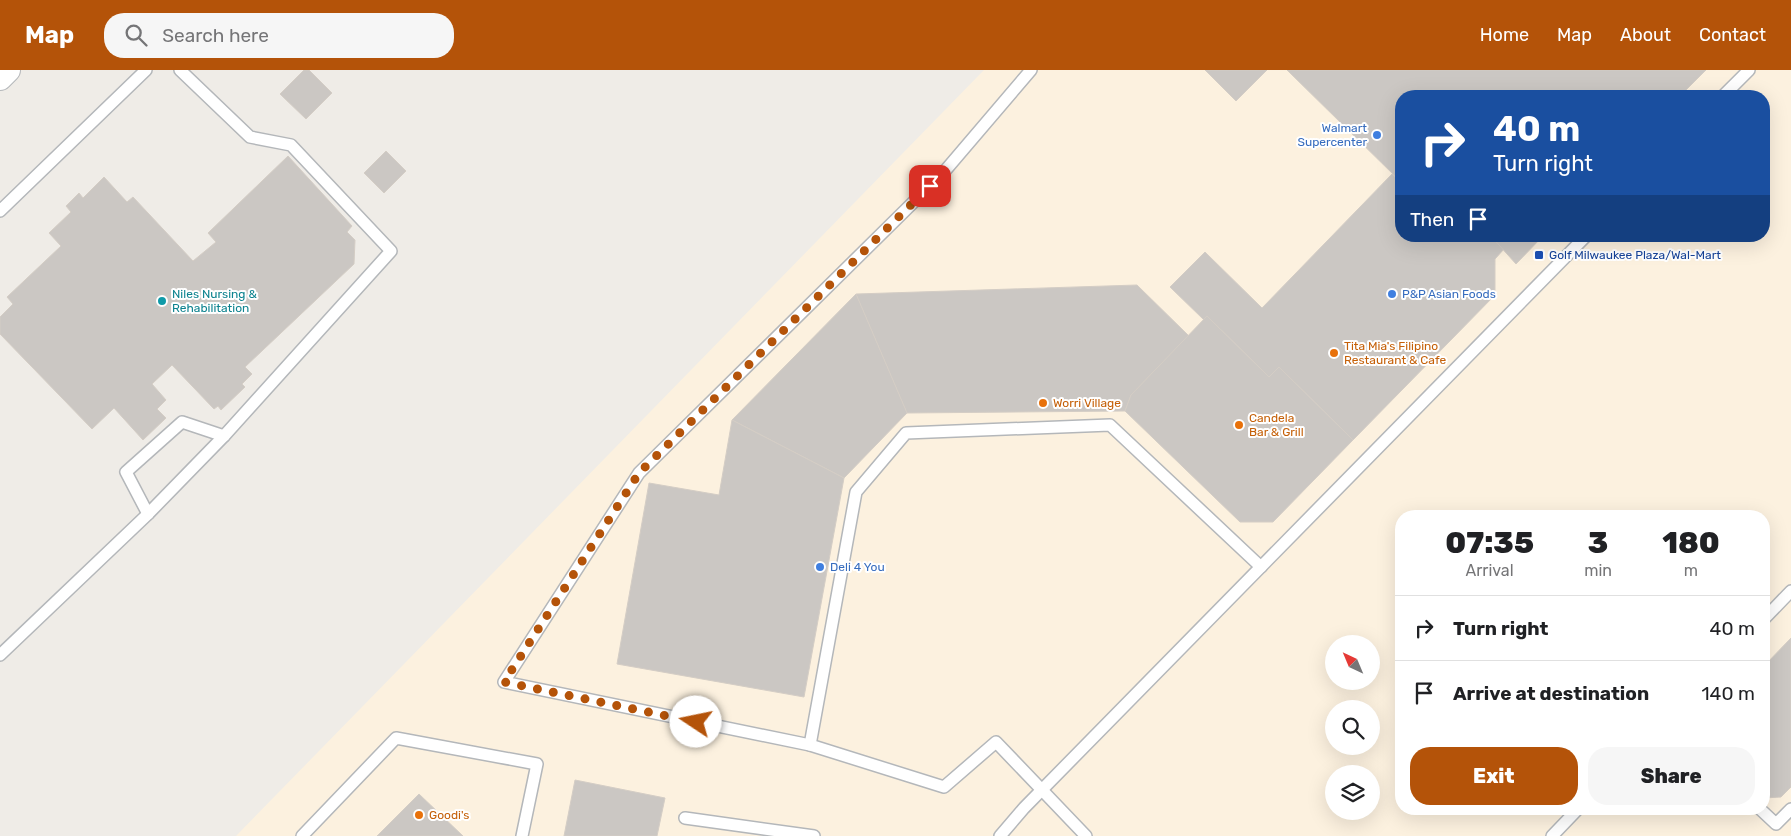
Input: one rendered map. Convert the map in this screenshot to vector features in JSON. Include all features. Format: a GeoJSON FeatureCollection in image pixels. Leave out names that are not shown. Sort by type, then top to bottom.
{"type":"FeatureCollection","features":[{"type":"Feature","properties":{"kind":"street"},"geometry":{"type":"LineString","coordinates":[[0,78],[8,70]]}},
{"type":"Feature","properties":{"kind":"lane"},"geometry":{"type":"LineString","coordinates":[[0,211],[146,70]]}},
{"type":"Feature","properties":{"kind":"lane"},"geometry":{"type":"LineString","coordinates":[[0,655],[148,514],[224,436],[391,251],[291,146],[250,137],[180,70]]}},
{"type":"Feature","properties":{"kind":"lane"},"geometry":{"type":"LineString","coordinates":[[1032,70],[944,172],[639,473],[504,682],[810,745],[944,786],[996,742],[1086,836]]}},
{"type":"Feature","properties":{"kind":"lane"},"geometry":{"type":"LineString","coordinates":[[1729,90],[1749,70]]}},
{"type":"Feature","properties":{"kind":"lane"},"geometry":{"type":"LineString","coordinates":[[1000,836],[1042,790],[1580,242]]}},
{"type":"Feature","properties":{"kind":"lane"},"geometry":{"type":"LineString","coordinates":[[148,514],[126,472],[182,422],[224,436]]}},
{"type":"Feature","properties":{"kind":"lane"},"geometry":{"type":"LineString","coordinates":[[810,745],[856,492],[906,433],[1110,425],[1261,567]]}},
{"type":"Feature","properties":{"kind":"lane"},"geometry":{"type":"LineString","coordinates":[[1770,613],[1791,591]]}},
{"type":"Feature","properties":{"kind":"lane"},"geometry":{"type":"LineString","coordinates":[[302,836],[396,738],[536,764],[522,836]]}},
{"type":"Feature","properties":{"kind":"lane"},"geometry":{"type":"LineString","coordinates":[[1766,815],[1776,824],[1791,809]]}},
{"type":"Feature","properties":{"kind":"lane"},"geometry":{"type":"LineString","coordinates":[[1552,836],[1572,815]]}},
{"type":"Feature","properties":{"kind":"lane"},"geometry":{"type":"LineString","coordinates":[[685,818],[814,836]]}},
{"type":"Feature","properties":{"kind":"shaded area"},"geometry":{"type":"Polygon","coordinates":[[[984,70],[1791,70],[1791,836],[236,836],[984,70]]]}},
{"type":"Feature","properties":{"kind":"building"},"geometry":{"type":"Polygon","coordinates":[[[304,70],[309,70],[332,93],[306,119],[280,94],[304,70]]]}},
{"type":"Feature","properties":{"kind":"building"},"geometry":{"type":"Polygon","coordinates":[[[1205,70],[1267,70],[1236,101],[1205,70]]]}},
{"type":"Feature","properties":{"kind":"building","name":"Walmart Supercenter"},"geometry":{"type":"Polygon","coordinates":[[[1287,70],[1706,70],[1686,90],[1395,90],[1395,176],[1287,70]]]}},
{"type":"Feature","properties":{"kind":"building"},"geometry":{"type":"Polygon","coordinates":[[[386,151],[406,171],[384,193],[364,173],[386,151]]]}},
{"type":"Feature","properties":{"kind":"building","name":"Niles Nursing & Rehabilitation"},"geometry":{"type":"Polygon","coordinates":[[[288,156],[352,226],[347,232],[355,240],[354,264],[245,367],[252,374],[242,384],[245,387],[221,410],[218,406],[214,409],[172,365],[152,384],[166,400],[157,409],[166,418],[143,440],[114,408],[92,429],[0,334],[0,317],[13,304],[7,297],[61,246],[49,233],[71,212],[66,206],[79,193],[83,198],[104,177],[127,202],[133,197],[193,261],[216,242],[208,233],[288,156]]]}},
{"type":"Feature","properties":{"kind":"building"},"geometry":{"type":"Polygon","coordinates":[[[1392,174],[1395,177],[1395,242],[1497,242],[1504,249],[1495,259],[1495,295],[1353,440],[1279,367],[1269,377],[1207,316],[1204,320],[1170,287],[1205,252],[1262,308],[1392,174]]]}},
{"type":"Feature","properties":{"kind":"building"},"geometry":{"type":"Polygon","coordinates":[[[1496,242],[1537,242],[1516,264],[1496,242]]]}},
{"type":"Feature","properties":{"kind":"building"},"geometry":{"type":"Polygon","coordinates":[[[1137,285],[1189,336],[1131,395],[1125,411],[907,413],[856,294],[1137,285]]]}},
{"type":"Feature","properties":{"kind":"building"},"geometry":{"type":"Polygon","coordinates":[[[856,294],[907,413],[844,478],[732,420],[856,294]]]}},
{"type":"Feature","properties":{"kind":"building","name":"Candela Bar & Grill"},"geometry":{"type":"Polygon","coordinates":[[[1207,316],[1269,377],[1279,367],[1353,440],[1273,522],[1240,522],[1125,411],[1131,395],[1207,316]]]}},
{"type":"Feature","properties":{"kind":"building"},"geometry":{"type":"Polygon","coordinates":[[[732,420],[844,478],[804,697],[617,664],[649,483],[719,495],[732,420]]]}},
{"type":"Feature","properties":{"kind":"building"},"geometry":{"type":"Polygon","coordinates":[[[1791,638],[1791,787],[1781,797],[1770,798],[1770,660],[1791,638]]]}},
{"type":"Feature","properties":{"kind":"building"},"geometry":{"type":"Polygon","coordinates":[[[575,780],[665,798],[657,836],[564,836],[575,780]]]}},
{"type":"Feature","properties":{"kind":"building","name":"Goodi's"},"geometry":{"type":"Polygon","coordinates":[[[419,794],[463,836],[377,836],[419,794]]]}},
{"type":"Feature","properties":{"kind":"place","name":"Walmart Supercenter"},"geometry":{"type":"Point","coordinates":[1377,135]}},
{"type":"Feature","properties":{"kind":"place","name":"Golf Milwaukee Plaza/Wal-Mart"},"geometry":{"type":"Point","coordinates":[1539,255]}},
{"type":"Feature","properties":{"kind":"place","name":"P&P Asian Foods"},"geometry":{"type":"Point","coordinates":[1392,294]}},
{"type":"Feature","properties":{"kind":"place","name":"Niles Nursing & Rehabilitation"},"geometry":{"type":"Point","coordinates":[162,301]}},
{"type":"Feature","properties":{"kind":"place","name":"Tita Mia's Filipino Restaurant & Cafe"},"geometry":{"type":"Point","coordinates":[1334,353]}},
{"type":"Feature","properties":{"kind":"place","name":"Worri Village"},"geometry":{"type":"Point","coordinates":[1043,403]}},
{"type":"Feature","properties":{"kind":"place","name":"Candela Bar & Grill"},"geometry":{"type":"Point","coordinates":[1239,425]}},
{"type":"Feature","properties":{"kind":"place","name":"Deli 4 You"},"geometry":{"type":"Point","coordinates":[820,567]}},
{"type":"Feature","properties":{"kind":"place","name":"Goodi's"},"geometry":{"type":"Point","coordinates":[419,815]}},
{"type":"Feature","properties":{"kind":"route"},"geometry":{"type":"LineString","coordinates":[[696,722],[504,682],[639,473],[930,186]]}}]}
